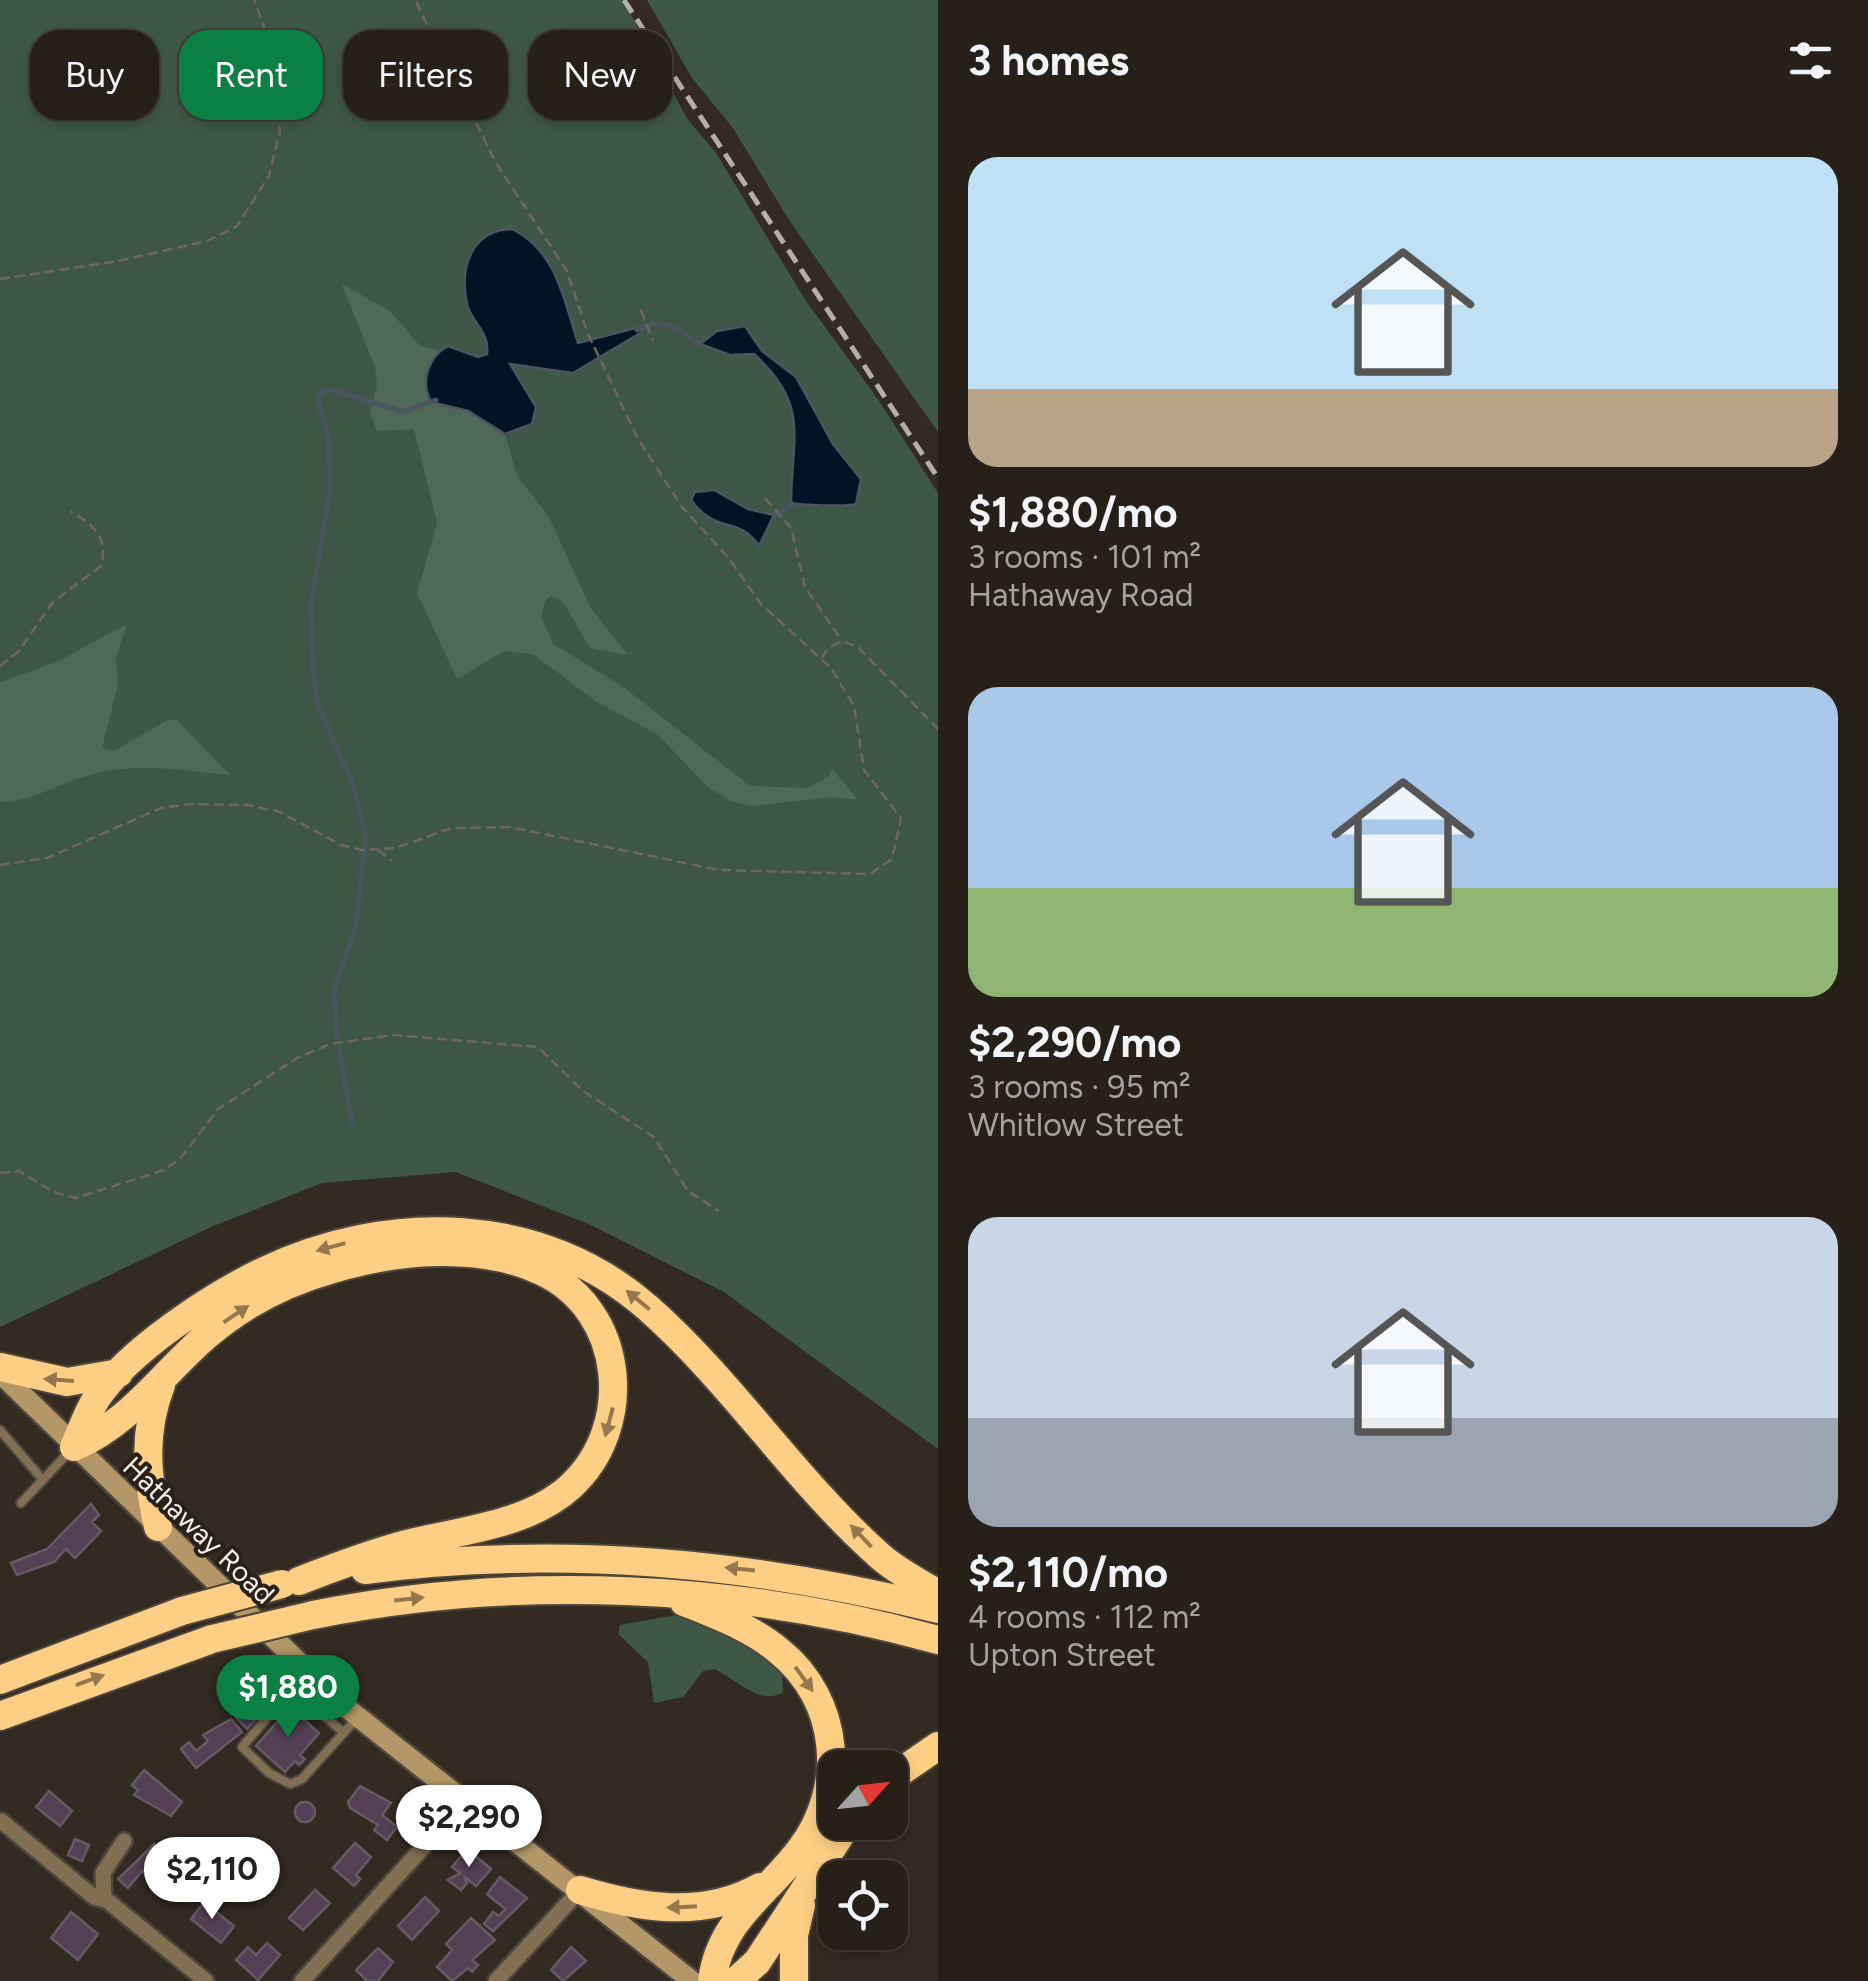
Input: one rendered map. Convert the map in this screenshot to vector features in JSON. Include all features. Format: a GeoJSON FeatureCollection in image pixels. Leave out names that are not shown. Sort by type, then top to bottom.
{"type":"FeatureCollection","features":[{"type":"Feature","properties":{"kind":"highway"},"geometry":{"type":"LineString","coordinates":[[74,1447],[97,1398],[120,1373],[233,1287],[321,1249],[384,1233],[432,1230],[520,1240],[592,1269],[647,1307],[878,1554],[938,1594]]}},
{"type":"Feature","properties":{"kind":"highway"},"geometry":{"type":"LineString","coordinates":[[0,1678],[182,1610],[509,1519],[567,1490],[596,1456],[614,1402],[613,1366],[589,1311],[558,1280],[519,1263],[470,1254],[402,1255],[332,1269],[260,1298],[206,1336],[117,1424],[74,1447]]}},
{"type":"Feature","properties":{"kind":"highway"},"geometry":{"type":"LineString","coordinates":[[2,1377],[67,1382],[120,1373]]}},
{"type":"Feature","properties":{"kind":"highway"},"geometry":{"type":"LineString","coordinates":[[158,1527],[146,1452],[152,1412],[164,1379]]}},
{"type":"Feature","properties":{"kind":"highway"},"geometry":{"type":"LineString","coordinates":[[290,1582],[385,1567],[475,1560],[664,1562],[806,1578],[938,1609]]}},
{"type":"Feature","properties":{"kind":"highway"},"geometry":{"type":"LineString","coordinates":[[7,1714],[212,1639],[312,1615],[457,1595],[664,1593],[804,1609],[938,1640]]}},
{"type":"Feature","properties":{"kind":"highway"},"geometry":{"type":"LineString","coordinates":[[664,1593],[777,1649],[802,1674],[826,1717],[832,1751],[822,1810],[802,1847],[724,1936],[712,1981]]}},
{"type":"Feature","properties":{"kind":"highway"},"geometry":{"type":"LineString","coordinates":[[908,1767],[938,1746]]}},
{"type":"Feature","properties":{"kind":"highway"},"geometry":{"type":"LineString","coordinates":[[736,1981],[757,1962],[836,1840]]}},
{"type":"Feature","properties":{"kind":"highway"},"geometry":{"type":"LineString","coordinates":[[794,1981],[798,1912],[814,1871]]}},
{"type":"Feature","properties":{"kind":"highway"},"geometry":{"type":"LineString","coordinates":[[580,1890],[640,1906],[687,1907],[742,1897],[774,1878]]}},
{"type":"Feature","properties":{"kind":"main road","name":"Hathaway Road"},"geometry":{"type":"LineString","coordinates":[[2,1377],[307,1672],[351,1725],[464,1802],[692,1981]]}},
{"type":"Feature","properties":{"kind":"street"},"geometry":{"type":"LineString","coordinates":[[302,1981],[464,1802]]}},
{"type":"Feature","properties":{"kind":"street"},"geometry":{"type":"LineString","coordinates":[[0,1821],[206,1981]]}},
{"type":"Feature","properties":{"kind":"street"},"geometry":{"type":"LineString","coordinates":[[106,1900],[103,1873],[124,1840]]}},
{"type":"Feature","properties":{"kind":"street"},"geometry":{"type":"LineString","coordinates":[[496,1981],[580,1890]]}},
{"type":"Feature","properties":{"kind":"lane"},"geometry":{"type":"LineString","coordinates":[[0,1430],[43,1480]]}},
{"type":"Feature","properties":{"kind":"lane"},"geometry":{"type":"LineString","coordinates":[[21,1503],[74,1447]]}},
{"type":"Feature","properties":{"kind":"lane"},"geometry":{"type":"LineString","coordinates":[[292,1689],[351,1725],[302,1779],[290,1784],[242,1748],[292,1689],[307,1672]]}},
{"type":"Feature","properties":{"kind":"path"},"geometry":{"type":"LineString","coordinates":[[0,278],[104,264],[207,241],[237,226],[269,176],[280,131],[265,29],[254,0]]}},
{"type":"Feature","properties":{"kind":"path"},"geometry":{"type":"LineString","coordinates":[[0,865],[47,858],[161,808],[190,804],[247,806],[280,812],[341,845],[362,850],[448,829],[510,826],[690,866],[860,874],[878,871],[892,858],[901,818],[864,770],[854,706],[821,659],[761,604],[727,556],[682,507],[638,439],[588,334],[567,271],[496,163],[415,0]]}},
{"type":"Feature","properties":{"kind":"path"},"geometry":{"type":"LineString","coordinates":[[640,310],[653,341]]}},
{"type":"Feature","properties":{"kind":"path"},"geometry":{"type":"LineString","coordinates":[[765,498],[786,520],[805,587],[842,641],[858,647],[938,729]]}},
{"type":"Feature","properties":{"kind":"path"},"geometry":{"type":"LineString","coordinates":[[0,666],[18,652],[54,602],[102,566],[104,550],[99,534],[70,511]]}},
{"type":"Feature","properties":{"kind":"path"},"geometry":{"type":"LineString","coordinates":[[821,659],[828,648],[842,641]]}},
{"type":"Feature","properties":{"kind":"path"},"geometry":{"type":"LineString","coordinates":[[374,850],[392,861]]}},
{"type":"Feature","properties":{"kind":"path"},"geometry":{"type":"LineString","coordinates":[[0,1172],[19,1172],[54,1192],[76,1198],[114,1188],[172,1166],[210,1116],[296,1058],[330,1044],[393,1035],[538,1046],[583,1091],[654,1137],[688,1191],[719,1211]]}},
{"type":"Feature","properties":{"kind":"green space"},"geometry":{"type":"Polygon","coordinates":[[[0,0],[623,0],[639,30],[528,30],[528,120],[672,120],[672,90],[688,120],[716,153],[806,301],[878,399],[938,493],[938,1449],[724,1292],[591,1225],[456,1172],[322,1183],[211,1227],[0,1327],[0,0]]]}},
{"type":"Feature","properties":{"kind":"green space"},"geometry":{"type":"Polygon","coordinates":[[[647,0],[938,0],[938,432],[789,220],[733,128],[692,78],[672,43],[672,30],[664,30],[647,0]]]}},
{"type":"Feature","properties":{"kind":"green space"},"geometry":{"type":"Polygon","coordinates":[[[342,284],[390,311],[420,346],[440,350],[430,363],[443,403],[468,411],[505,434],[517,476],[549,517],[590,607],[628,655],[590,648],[563,602],[551,596],[546,599],[541,616],[553,644],[622,686],[750,786],[808,788],[829,776],[832,769],[858,800],[833,797],[751,806],[731,801],[708,787],[658,735],[597,702],[533,654],[504,651],[457,679],[417,593],[437,523],[414,429],[377,431],[370,412],[377,385],[375,367],[342,284]]]}},
{"type":"Feature","properties":{"kind":"green space"},"geometry":{"type":"Polygon","coordinates":[[[127,624],[116,658],[118,684],[102,748],[114,751],[168,720],[177,720],[230,775],[160,768],[107,771],[35,795],[0,802],[0,682],[57,662],[127,624]]]}},
{"type":"Feature","properties":{"kind":"green space"},"geometry":{"type":"Polygon","coordinates":[[[676,1615],[746,1641],[782,1672],[783,1692],[774,1696],[756,1694],[714,1669],[703,1671],[683,1697],[654,1703],[648,1662],[618,1634],[620,1625],[676,1615]]]}},
{"type":"Feature","properties":{"kind":"water"},"geometry":{"type":"Polygon","coordinates":[[[512,229],[527,238],[549,263],[578,343],[643,326],[642,332],[573,373],[510,364],[536,407],[532,424],[505,434],[468,411],[431,402],[426,378],[435,357],[448,346],[478,357],[487,354],[486,339],[467,304],[467,265],[471,253],[487,236],[512,229]]]}},
{"type":"Feature","properties":{"kind":"water"},"geometry":{"type":"Polygon","coordinates":[[[745,326],[762,351],[796,377],[833,444],[861,479],[856,504],[791,503],[794,424],[784,390],[754,354],[730,355],[700,344],[717,331],[745,326]]]}},
{"type":"Feature","properties":{"kind":"water"},"geometry":{"type":"Polygon","coordinates":[[[714,490],[748,509],[774,515],[759,546],[743,530],[710,518],[691,500],[695,492],[714,490]]]}},
{"type":"Feature","properties":{"kind":"building"},"geometry":{"type":"Polygon","coordinates":[[[91,1504],[99,1515],[92,1522],[101,1531],[75,1558],[66,1549],[54,1562],[17,1575],[11,1563],[47,1549],[91,1504]]]}},
{"type":"Feature","properties":{"kind":"building"},"geometry":{"type":"Polygon","coordinates":[[[248,1704],[260,1715],[247,1729],[236,1717],[248,1704]]]}},
{"type":"Feature","properties":{"kind":"building"},"geometry":{"type":"Polygon","coordinates":[[[290,1707],[319,1733],[300,1755],[305,1759],[299,1765],[295,1761],[285,1772],[256,1746],[290,1707]]]}},
{"type":"Feature","properties":{"kind":"building"},"geometry":{"type":"Polygon","coordinates":[[[231,1719],[242,1732],[196,1768],[181,1749],[189,1742],[196,1751],[208,1741],[203,1735],[231,1719]]]}},
{"type":"Feature","properties":{"kind":"building"},"geometry":{"type":"Polygon","coordinates":[[[144,1770],[182,1802],[171,1816],[134,1795],[138,1790],[132,1785],[144,1770]]]}},
{"type":"Feature","properties":{"kind":"building"},"geometry":{"type":"Polygon","coordinates":[[[360,1786],[391,1803],[382,1815],[397,1827],[387,1840],[374,1830],[378,1825],[350,1808],[348,1802],[360,1786]]]}},
{"type":"Feature","properties":{"kind":"building"},"geometry":{"type":"Polygon","coordinates":[[[49,1791],[72,1811],[60,1826],[36,1807],[49,1791]]]}},
{"type":"Feature","properties":{"kind":"building"},"geometry":{"type":"Polygon","coordinates":[[[305,1802],[315,1812],[305,1822],[295,1812],[305,1802]]]}},
{"type":"Feature","properties":{"kind":"building"},"geometry":{"type":"Polygon","coordinates":[[[75,1839],[89,1845],[82,1861],[68,1855],[75,1839]]]}},
{"type":"Feature","properties":{"kind":"building"},"geometry":{"type":"Polygon","coordinates":[[[355,1843],[371,1857],[356,1875],[360,1879],[354,1886],[333,1868],[355,1843]]]}},
{"type":"Feature","properties":{"kind":"building"},"geometry":{"type":"Polygon","coordinates":[[[154,1844],[166,1857],[161,1866],[148,1876],[142,1871],[128,1888],[118,1879],[154,1844]]]}},
{"type":"Feature","properties":{"kind":"building"},"geometry":{"type":"Polygon","coordinates":[[[467,1849],[491,1869],[476,1886],[464,1876],[467,1883],[461,1890],[448,1880],[460,1873],[452,1867],[467,1849]]]}},
{"type":"Feature","properties":{"kind":"building"},"geometry":{"type":"Polygon","coordinates":[[[500,1877],[527,1898],[493,1931],[484,1924],[493,1912],[499,1916],[505,1909],[487,1894],[500,1877]]]}},
{"type":"Feature","properties":{"kind":"building"},"geometry":{"type":"Polygon","coordinates":[[[315,1890],[330,1903],[303,1930],[289,1918],[315,1890]]]}},
{"type":"Feature","properties":{"kind":"building"},"geometry":{"type":"Polygon","coordinates":[[[425,1897],[439,1911],[412,1940],[398,1926],[425,1897]]]}},
{"type":"Feature","properties":{"kind":"building"},"geometry":{"type":"Polygon","coordinates":[[[204,1902],[234,1926],[221,1943],[191,1919],[204,1902]]]}},
{"type":"Feature","properties":{"kind":"building"},"geometry":{"type":"Polygon","coordinates":[[[71,1912],[98,1934],[78,1960],[51,1938],[71,1912]]]}},
{"type":"Feature","properties":{"kind":"building"},"geometry":{"type":"Polygon","coordinates":[[[471,1918],[495,1940],[472,1960],[478,1965],[472,1972],[468,1968],[452,1981],[437,1967],[452,1950],[446,1944],[471,1918]]]}},
{"type":"Feature","properties":{"kind":"building"},"geometry":{"type":"Polygon","coordinates":[[[267,1943],[280,1955],[258,1980],[236,1960],[248,1947],[256,1955],[267,1943]]]}},
{"type":"Feature","properties":{"kind":"building"},"geometry":{"type":"Polygon","coordinates":[[[571,1947],[586,1961],[563,1981],[551,1970],[571,1947]]]}},
{"type":"Feature","properties":{"kind":"building"},"geometry":{"type":"Polygon","coordinates":[[[378,1948],[393,1962],[378,1981],[367,1981],[356,1970],[378,1948]]]}},
{"type":"Feature","properties":{"kind":"waterway"},"geometry":{"type":"LineString","coordinates":[[637,330],[663,324],[700,344]]}},
{"type":"Feature","properties":{"kind":"waterway"},"geometry":{"type":"LineString","coordinates":[[337,1037],[334,990],[355,930],[366,838],[353,784],[317,703],[313,667],[311,605],[330,490],[329,440],[318,399],[324,390],[333,390],[403,412],[436,400]]}},
{"type":"Feature","properties":{"kind":"waterway"},"geometry":{"type":"LineString","coordinates":[[774,515],[792,504]]}},
{"type":"Feature","properties":{"kind":"waterway"},"geometry":{"type":"LineString","coordinates":[[339,1048],[352,1123]]}},
{"type":"Feature","properties":{"kind":"railway"},"geometry":{"type":"LineString","coordinates":[[624,0],[938,478]]}}]}
